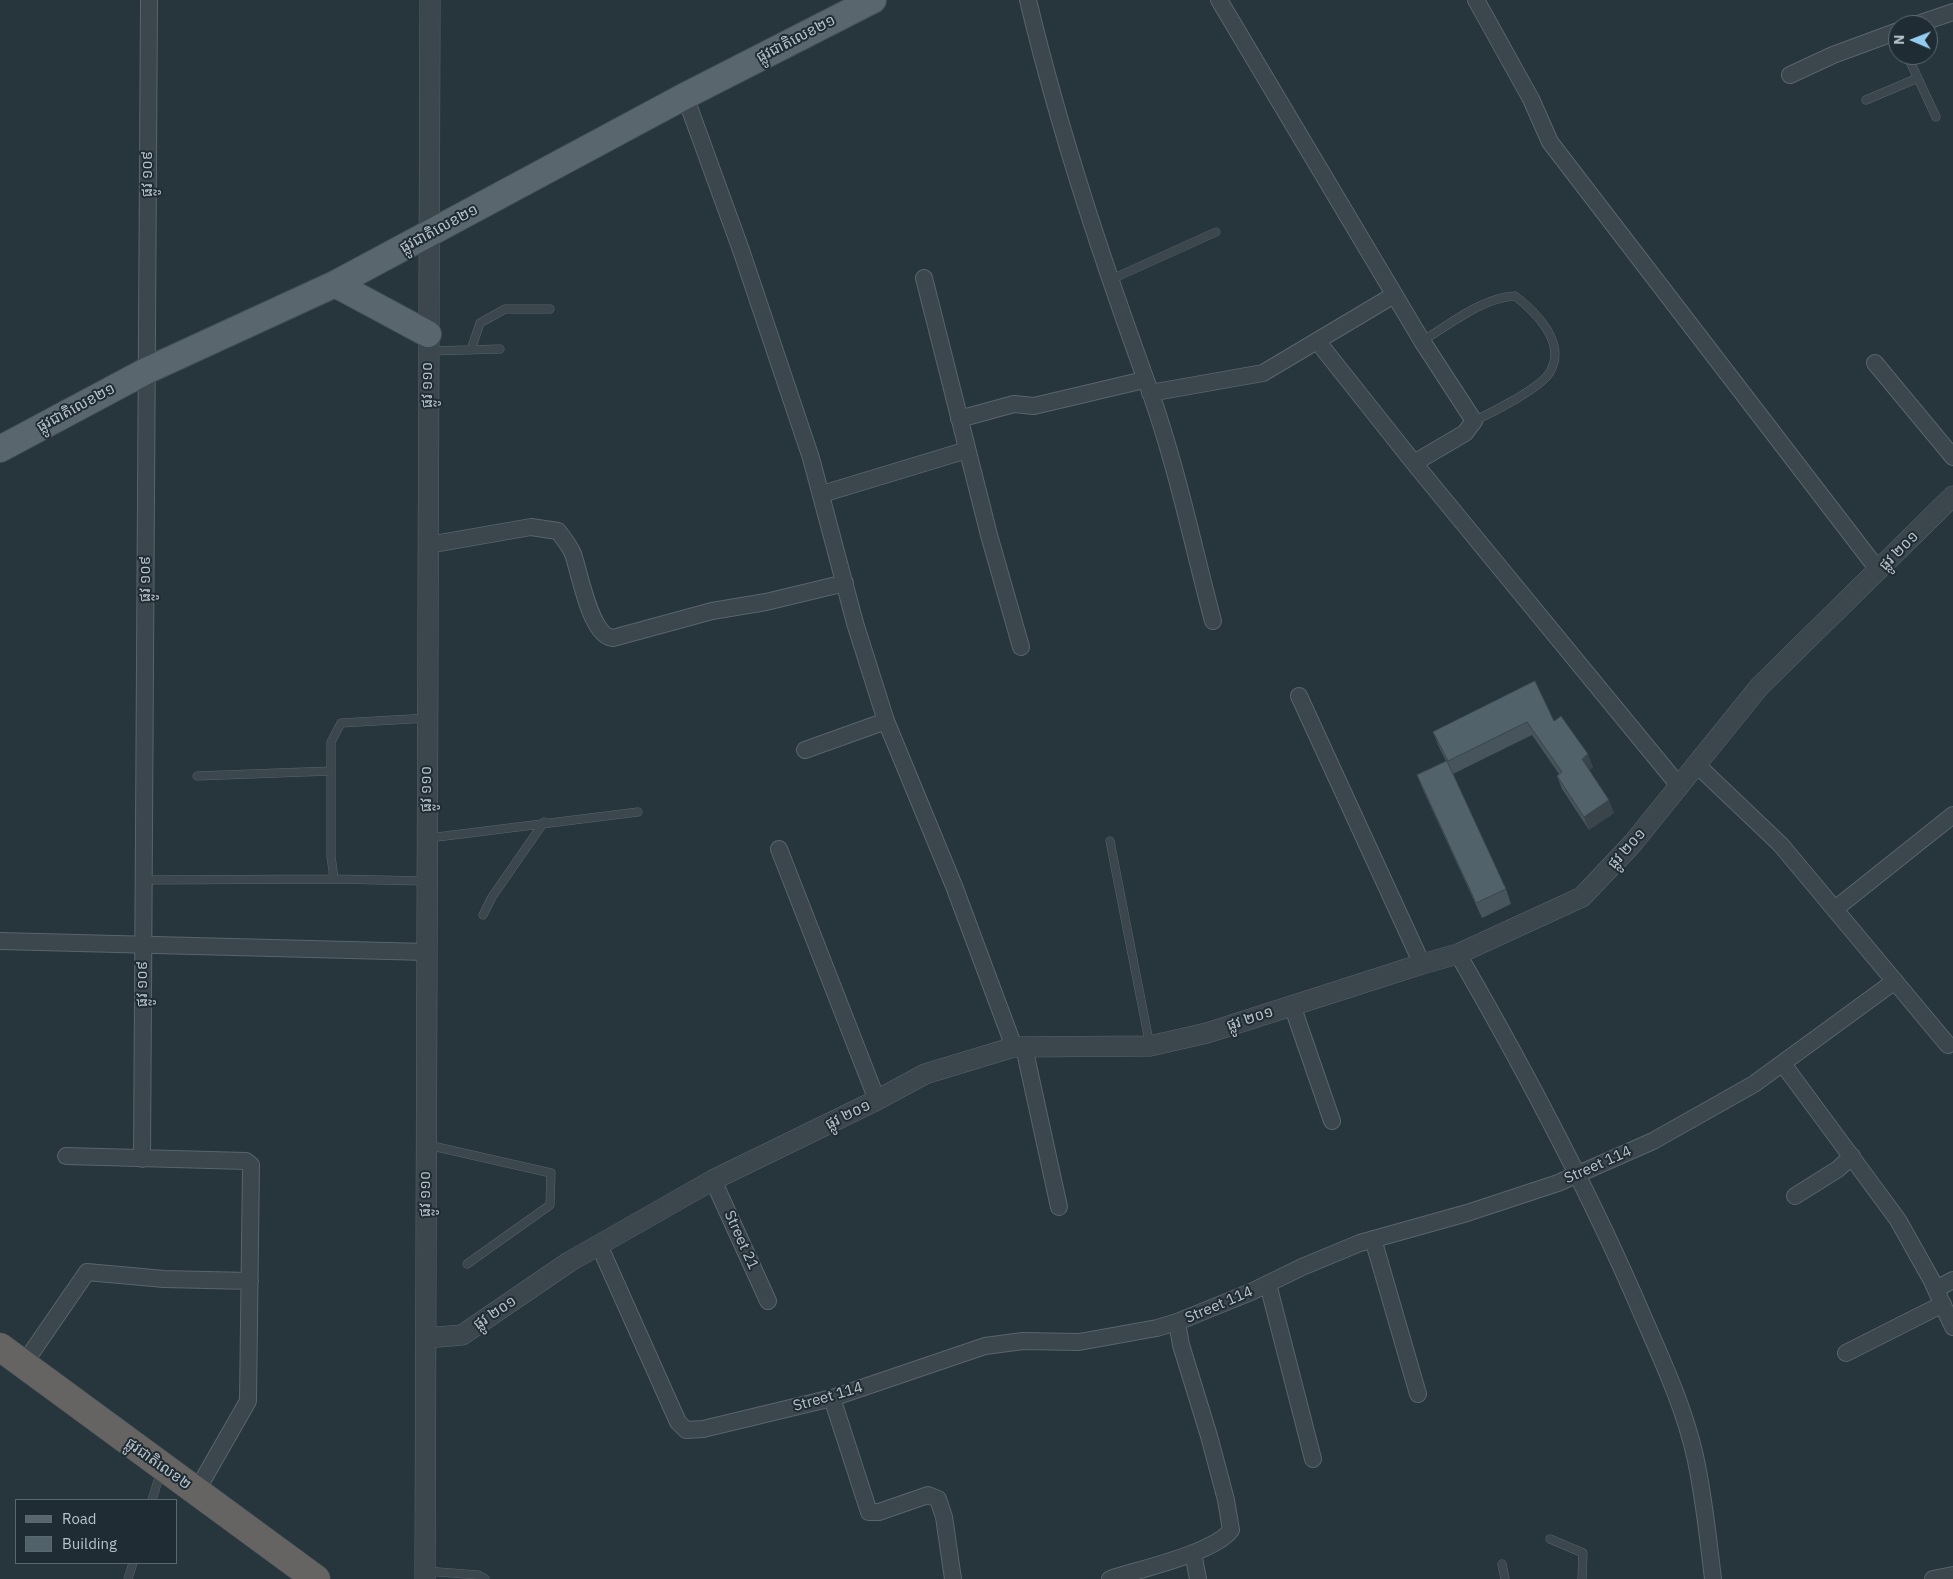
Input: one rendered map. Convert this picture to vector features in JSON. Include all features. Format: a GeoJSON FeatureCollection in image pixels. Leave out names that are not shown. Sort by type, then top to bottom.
{"type":"FeatureCollection","features":[{"type":"Feature","properties":{"kind":"highway","name":"ផ្លូវជាតិលេខ២"},"geometry":{"type":"LineString","coordinates":[[0,1347],[315,1579]]}},
{"type":"Feature","properties":{"kind":"main road","name":"ផ្លូវជាតិលេខ២១"},"geometry":{"type":"LineString","coordinates":[[0,449],[148,370],[335,284],[685,96],[873,0]]}},
{"type":"Feature","properties":{"kind":"main road"},"geometry":{"type":"LineString","coordinates":[[335,284],[428,343]]}},
{"type":"Feature","properties":{"kind":"street","name":"ផ្លូវ ១០៩"},"geometry":{"type":"LineString","coordinates":[[142,1159],[149,0]]}},
{"type":"Feature","properties":{"kind":"street","name":"ផ្លូវ ១១០"},"geometry":{"type":"LineString","coordinates":[[425,1575],[430,0]]}},
{"type":"Feature","properties":{"kind":"street"},"geometry":{"type":"LineString","coordinates":[[1028,0],[1080,188],[1147,387],[1214,621]]}},
{"type":"Feature","properties":{"kind":"street"},"geometry":{"type":"LineString","coordinates":[[1219,0],[1394,295],[1474,421],[1465,433],[1414,463]]}},
{"type":"Feature","properties":{"kind":"street"},"geometry":{"type":"LineString","coordinates":[[1476,0],[1531,99],[1550,142],[1879,571]]}},
{"type":"Feature","properties":{"kind":"street"},"geometry":{"type":"LineString","coordinates":[[1938,17],[1953,12]]}},
{"type":"Feature","properties":{"kind":"street"},"geometry":{"type":"LineString","coordinates":[[1790,75],[1832,55],[1888,36]]}},
{"type":"Feature","properties":{"kind":"street"},"geometry":{"type":"LineString","coordinates":[[685,96],[742,250],[822,494],[845,583],[886,721],[1019,1047],[1059,1206]]}},
{"type":"Feature","properties":{"kind":"street"},"geometry":{"type":"LineString","coordinates":[[924,278],[967,450],[1021,647]]}},
{"type":"Feature","properties":{"kind":"street"},"geometry":{"type":"LineString","coordinates":[[960,419],[1014,404],[1034,406],[1147,387],[1263,373],[1318,342],[1394,295]]}},
{"type":"Feature","properties":{"kind":"street"},"geometry":{"type":"LineString","coordinates":[[1318,342],[1414,463],[1680,787]]}},
{"type":"Feature","properties":{"kind":"street"},"geometry":{"type":"LineString","coordinates":[[1875,363],[1953,457]]}},
{"type":"Feature","properties":{"kind":"street"},"geometry":{"type":"LineString","coordinates":[[822,494],[967,450]]}},
{"type":"Feature","properties":{"kind":"street","name":"ផ្លូវ ២០១"},"geometry":{"type":"LineString","coordinates":[[426,1338],[462,1335],[569,1262],[713,1180],[877,1100],[925,1074],[1019,1047],[1150,1046],[1207,1033],[1458,954],[1582,897],[1634,843],[1759,687],[1879,571],[1953,496]]}},
{"type":"Feature","properties":{"kind":"street"},"geometry":{"type":"LineString","coordinates":[[428,545],[531,527],[558,531],[572,552],[589,608],[600,632],[606,637],[613,638],[712,611],[766,602],[845,583]]}},
{"type":"Feature","properties":{"kind":"street"},"geometry":{"type":"LineString","coordinates":[[1299,696],[1422,964]]}},
{"type":"Feature","properties":{"kind":"street"},"geometry":{"type":"LineString","coordinates":[[805,750],[886,721]]}},
{"type":"Feature","properties":{"kind":"street"},"geometry":{"type":"LineString","coordinates":[[1697,765],[1781,845],[1948,1045]]}},
{"type":"Feature","properties":{"kind":"street"},"geometry":{"type":"LineString","coordinates":[[1835,909],[1951,820]]}},
{"type":"Feature","properties":{"kind":"street"},"geometry":{"type":"LineString","coordinates":[[780,849],[877,1100]]}},
{"type":"Feature","properties":{"kind":"street"},"geometry":{"type":"LineString","coordinates":[[0,941],[427,952]]}},
{"type":"Feature","properties":{"kind":"street"},"geometry":{"type":"LineString","coordinates":[[1458,954],[1513,1050],[1579,1174],[1612,1244],[1676,1395],[1695,1455],[1713,1579]]}},
{"type":"Feature","properties":{"kind":"street","name":"Street 114"},"geometry":{"type":"LineString","coordinates":[[600,1245],[678,1422],[686,1430],[703,1429],[832,1398],[985,1346],[1023,1341],[1078,1342],[1177,1322],[1268,1284],[1302,1267],[1373,1239],[1467,1213],[1579,1174],[1653,1141],[1699,1116],[1783,1064],[1876,992],[1895,981]]}},
{"type":"Feature","properties":{"kind":"street"},"geometry":{"type":"LineString","coordinates":[[1292,1005],[1332,1121]]}},
{"type":"Feature","properties":{"kind":"street"},"geometry":{"type":"LineString","coordinates":[[1783,1064],[1898,1220],[1936,1289],[1953,1327]]}},
{"type":"Feature","properties":{"kind":"street"},"geometry":{"type":"LineString","coordinates":[[66,1156],[246,1161],[251,1165],[248,1401],[196,1492]]}},
{"type":"Feature","properties":{"kind":"street"},"geometry":{"type":"LineString","coordinates":[[1795,1196],[1838,1169],[1852,1156]]}},
{"type":"Feature","properties":{"kind":"street","name":"Street 21"},"geometry":{"type":"LineString","coordinates":[[713,1180],[768,1301]]}},
{"type":"Feature","properties":{"kind":"street"},"geometry":{"type":"LineString","coordinates":[[1373,1239],[1418,1394]]}},
{"type":"Feature","properties":{"kind":"street"},"geometry":{"type":"LineString","coordinates":[[23,1365],[87,1272],[164,1279],[250,1282]]}},
{"type":"Feature","properties":{"kind":"street"},"geometry":{"type":"LineString","coordinates":[[1936,1289],[1953,1280]]}},
{"type":"Feature","properties":{"kind":"street"},"geometry":{"type":"LineString","coordinates":[[1268,1284],[1313,1459]]}},
{"type":"Feature","properties":{"kind":"street"},"geometry":{"type":"LineString","coordinates":[[1846,1353],[1943,1304]]}},
{"type":"Feature","properties":{"kind":"street"},"geometry":{"type":"LineString","coordinates":[[1110,1579],[1193,1553],[1226,1537],[1231,1530],[1226,1500],[1181,1345],[1177,1322]]}},
{"type":"Feature","properties":{"kind":"street"},"geometry":{"type":"LineString","coordinates":[[832,1398],[869,1512],[879,1512],[928,1495],[938,1499],[944,1517],[953,1579]]}},
{"type":"Feature","properties":{"kind":"street"},"geometry":{"type":"LineString","coordinates":[[1193,1553],[1198,1579]]}},
{"type":"Feature","properties":{"kind":"street"},"geometry":{"type":"LineString","coordinates":[[1933,1579],[1953,1574]]}},
{"type":"Feature","properties":{"kind":"lane"},"geometry":{"type":"LineString","coordinates":[[1912,65],[1936,117]]}},
{"type":"Feature","properties":{"kind":"lane"},"geometry":{"type":"LineString","coordinates":[[1866,100],[1918,78]]}},
{"type":"Feature","properties":{"kind":"lane"},"geometry":{"type":"LineString","coordinates":[[1112,279],[1216,232]]}},
{"type":"Feature","properties":{"kind":"lane"},"geometry":{"type":"LineString","coordinates":[[1422,341],[1484,304],[1500,297],[1515,296],[1534,310],[1550,336],[1557,355],[1550,373],[1509,404],[1474,421]]}},
{"type":"Feature","properties":{"kind":"lane"},"geometry":{"type":"LineString","coordinates":[[471,350],[480,323],[505,309],[550,309]]}},
{"type":"Feature","properties":{"kind":"lane"},"geometry":{"type":"LineString","coordinates":[[428,343],[471,350],[500,349]]}},
{"type":"Feature","properties":{"kind":"lane"},"geometry":{"type":"LineString","coordinates":[[334,879],[331,856],[331,742],[341,723],[428,718]]}},
{"type":"Feature","properties":{"kind":"lane"},"geometry":{"type":"LineString","coordinates":[[197,776],[331,771]]}},
{"type":"Feature","properties":{"kind":"lane"},"geometry":{"type":"LineString","coordinates":[[427,838],[544,822],[638,812]]}},
{"type":"Feature","properties":{"kind":"lane"},"geometry":{"type":"LineString","coordinates":[[483,915],[492,897],[544,822]]}},
{"type":"Feature","properties":{"kind":"lane"},"geometry":{"type":"LineString","coordinates":[[1110,841],[1150,1046]]}},
{"type":"Feature","properties":{"kind":"lane"},"geometry":{"type":"LineString","coordinates":[[144,880],[334,879],[427,881]]}},
{"type":"Feature","properties":{"kind":"lane"},"geometry":{"type":"LineString","coordinates":[[426,1145],[551,1173],[550,1205],[466,1264]]}},
{"type":"Feature","properties":{"kind":"lane"},"geometry":{"type":"LineString","coordinates":[[152,1499],[162,1467]]}},
{"type":"Feature","properties":{"kind":"lane"},"geometry":{"type":"LineString","coordinates":[[1550,1538],[1582,1553],[1582,1579]]}},
{"type":"Feature","properties":{"kind":"lane"},"geometry":{"type":"LineString","coordinates":[[128,1579],[133,1564]]}},
{"type":"Feature","properties":{"kind":"lane"},"geometry":{"type":"LineString","coordinates":[[1502,1564],[1505,1579]]}},
{"type":"Feature","properties":{"kind":"lane"},"geometry":{"type":"LineString","coordinates":[[425,1575],[478,1575],[485,1579]]}},
{"type":"Feature","properties":{"kind":"building"},"geometry":{"type":"Polygon","coordinates":[[[1535,681],[1554,721],[1561,716],[1588,754],[1582,759],[1609,800],[1584,817],[1557,776],[1562,772],[1527,722],[1448,761],[1433,732],[1535,681]]]}},
{"type":"Feature","properties":{"kind":"building"},"geometry":{"type":"Polygon","coordinates":[[[1447,761],[1506,889],[1476,903],[1417,775],[1447,761]]]}}]}
